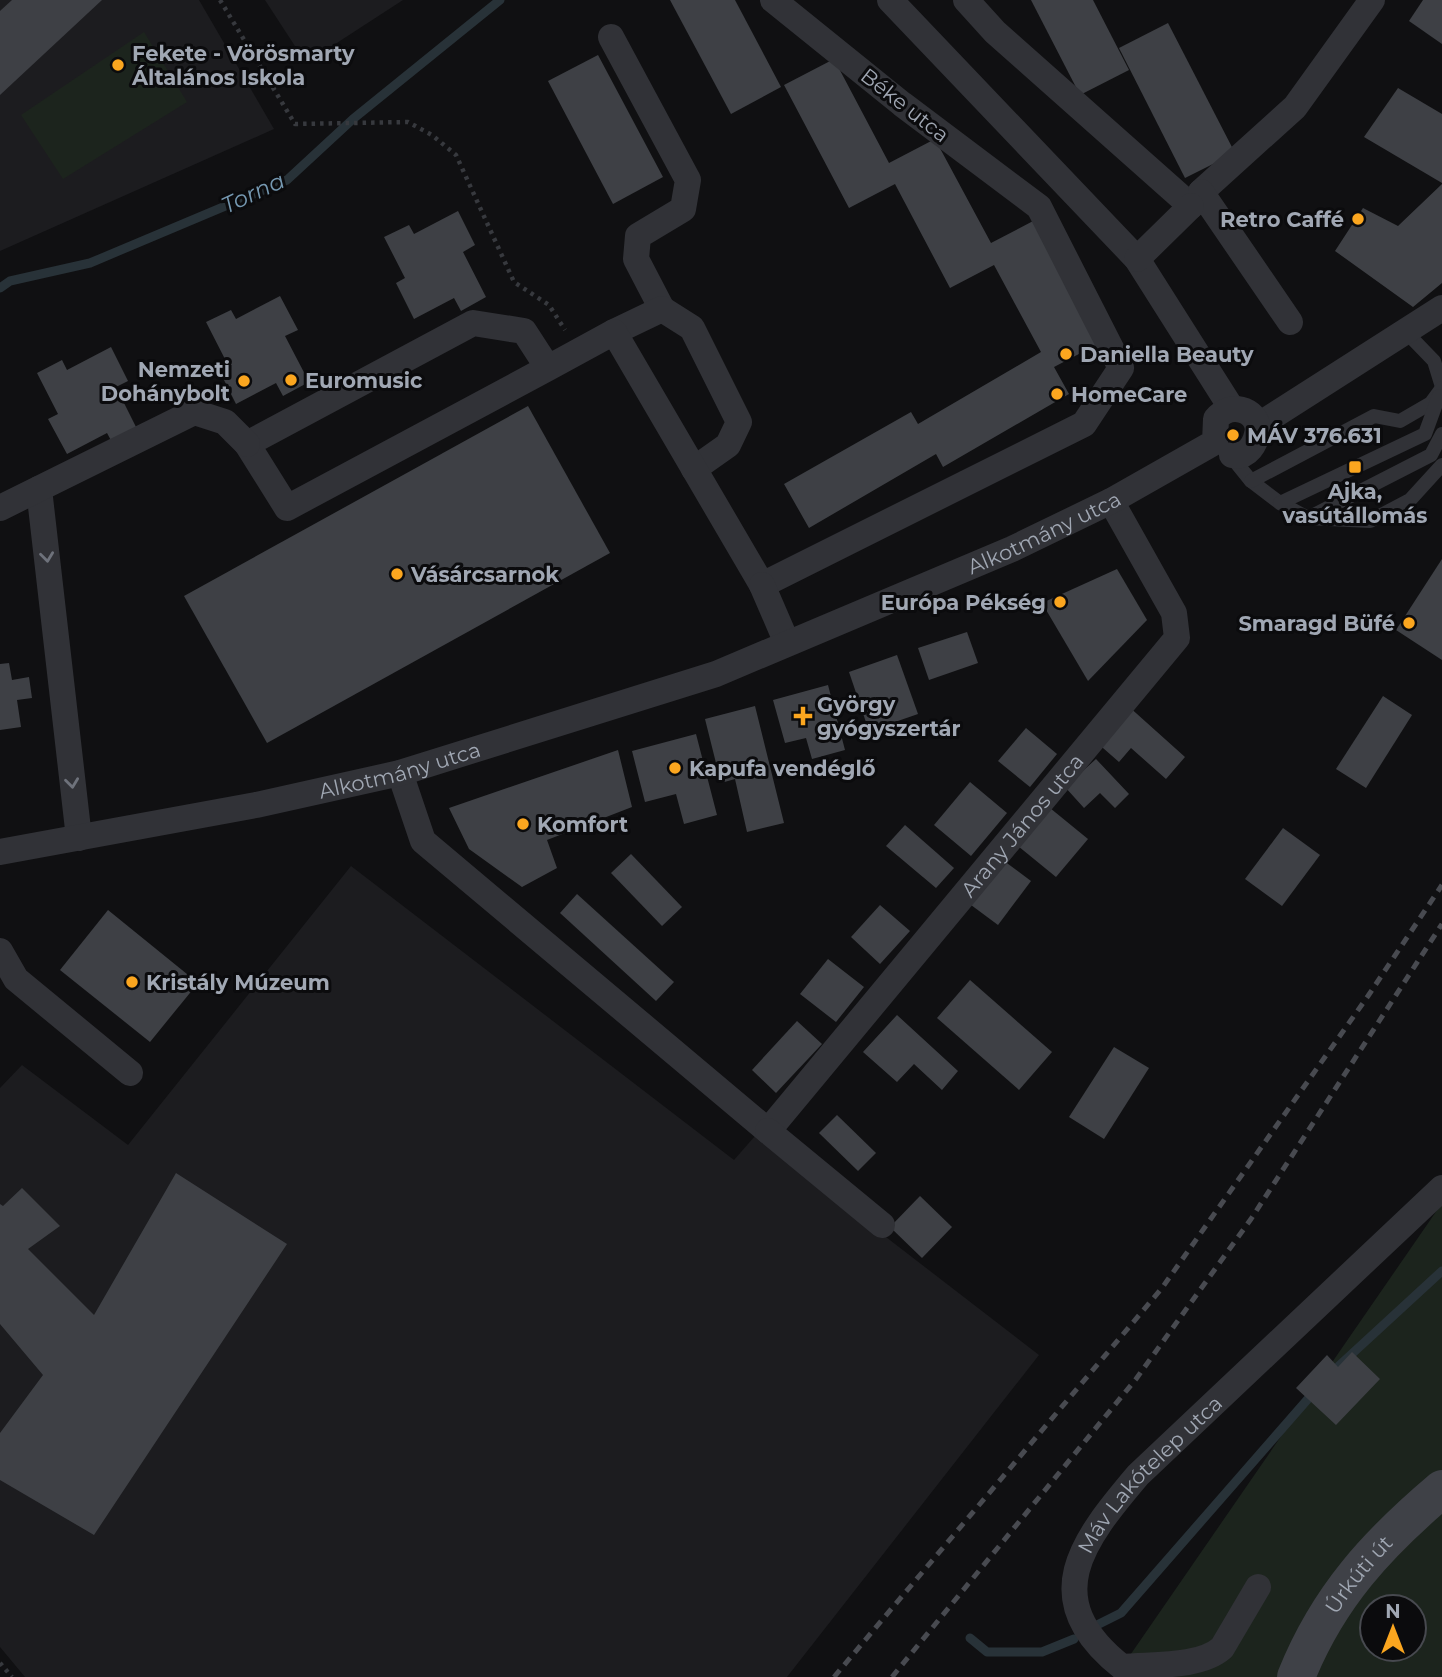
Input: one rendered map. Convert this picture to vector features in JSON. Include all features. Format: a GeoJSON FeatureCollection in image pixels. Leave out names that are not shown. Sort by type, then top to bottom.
{"type":"FeatureCollection","features":[{"type":"Feature","properties":{"kind":"main road","name":"Úrkúti út"},"geometry":{"type":"LineString","coordinates":[[1296,1677],[1308,1647],[1372,1552],[1442,1489]]}},
{"type":"Feature","properties":{"kind":"street","name":"Béke utca"},"geometry":{"type":"LineString","coordinates":[[762,585],[1084,424],[1121,368],[1039,207],[902,104],[773,0]]}},
{"type":"Feature","properties":{"kind":"street"},"geometry":{"type":"LineString","coordinates":[[890,0],[1137,258],[1231,409]]}},
{"type":"Feature","properties":{"kind":"street"},"geometry":{"type":"LineString","coordinates":[[966,0],[995,32],[1196,199],[1290,322]]}},
{"type":"Feature","properties":{"kind":"street"},"geometry":{"type":"LineString","coordinates":[[1137,258],[1295,107],[1372,0]]}},
{"type":"Feature","properties":{"kind":"street"},"geometry":{"type":"LineString","coordinates":[[611,37],[688,180],[683,209],[638,236],[636,259],[662,309],[692,328],[738,422],[727,445],[694,469]]}},
{"type":"Feature","properties":{"kind":"street"},"geometry":{"type":"LineString","coordinates":[[1039,207],[1067,185]]}},
{"type":"Feature","properties":{"kind":"street"},"geometry":{"type":"LineString","coordinates":[[1259,425],[1250,414],[1231,409],[1222,412],[1216,419],[1223,449],[1238,456],[1251,449],[1259,425],[1442,308]]}},
{"type":"Feature","properties":{"kind":"street"},"geometry":{"type":"LineString","coordinates":[[0,508],[194,412],[225,422],[247,444],[287,508],[614,332],[662,309]]}},
{"type":"Feature","properties":{"kind":"street"},"geometry":{"type":"LineString","coordinates":[[247,444],[473,323],[524,331],[548,368]]}},
{"type":"Feature","properties":{"kind":"street"},"geometry":{"type":"LineString","coordinates":[[614,332],[762,585],[787,643]]}},
{"type":"Feature","properties":{"kind":"street","name":"Alkotmány utca"},"geometry":{"type":"LineString","coordinates":[[0,852],[256,805],[400,773],[716,674],[1012,549],[1223,449]]}},
{"type":"Feature","properties":{"kind":"street"},"geometry":{"type":"LineString","coordinates":[[39,489],[79,838]]}},
{"type":"Feature","properties":{"kind":"street","name":"Arany János utca"},"geometry":{"type":"LineString","coordinates":[[768,1131],[1177,638],[1174,613],[1111,501]]}},
{"type":"Feature","properties":{"kind":"street"},"geometry":{"type":"LineString","coordinates":[[400,773],[423,841],[882,1225]]}},
{"type":"Feature","properties":{"kind":"street"},"geometry":{"type":"LineString","coordinates":[[0,951],[16,979],[130,1073]]}},
{"type":"Feature","properties":{"kind":"street","name":"Máv Lakótelep utca"},"geometry":{"type":"LineString","coordinates":[[1258,1587],[1222,1648],[1214,1655],[1118,1672],[1077,1613],[1075,1588],[1079,1557],[1096,1525],[1138,1475],[1442,1188]]}},
{"type":"Feature","properties":{"kind":"lane"},"geometry":{"type":"LineString","coordinates":[[1279,503],[1426,434],[1442,388],[1434,361],[1405,331]]}},
{"type":"Feature","properties":{"kind":"lane"},"geometry":{"type":"LineString","coordinates":[[1251,481],[1374,416],[1400,421],[1431,403],[1442,388]]}},
{"type":"Feature","properties":{"kind":"lane"},"geometry":{"type":"LineString","coordinates":[[1308,518],[1431,455],[1442,434]]}},
{"type":"Feature","properties":{"kind":"lane"},"geometry":{"type":"LineString","coordinates":[[1223,449],[1251,481],[1279,503],[1308,518],[1370,521],[1410,500],[1442,465]]}},
{"type":"Feature","properties":{"kind":"path"},"geometry":{"type":"LineString","coordinates":[[220,0],[295,124],[408,122],[432,135],[456,155],[514,282],[549,305],[579,351]]}},
{"type":"Feature","properties":{"kind":"path"},"geometry":{"type":"LineString","coordinates":[[0,1663],[12,1677]]}},
{"type":"Feature","properties":{"kind":"shaded area","name":"Fekete - Vörösmarty Általános Iskola"},"geometry":{"type":"Polygon","coordinates":[[[0,0],[199,0],[274,129],[0,251],[0,0]]]}},
{"type":"Feature","properties":{"kind":"shaded area"},"geometry":{"type":"Polygon","coordinates":[[[265,0],[403,0],[306,63],[265,0]]]}},
{"type":"Feature","properties":{"kind":"shaded area"},"geometry":{"type":"Polygon","coordinates":[[[144,32],[187,102],[63,179],[21,115],[144,32]]]}},
{"type":"Feature","properties":{"kind":"shaded area"},"geometry":{"type":"Polygon","coordinates":[[[351,866],[734,1160],[755,1136],[1039,1355],[787,1677],[25,1677],[0,1647],[0,1088],[22,1065],[128,1145],[351,866]]]}},
{"type":"Feature","properties":{"kind":"shaded area"},"geometry":{"type":"Polygon","coordinates":[[[1442,1203],[1442,1677],[1115,1677],[1442,1203]]]}},
{"type":"Feature","properties":{"kind":"building"},"geometry":{"type":"Polygon","coordinates":[[[12,0],[102,0],[0,95],[0,11],[12,0]]]}},
{"type":"Feature","properties":{"kind":"building"},"geometry":{"type":"Polygon","coordinates":[[[670,0],[735,0],[781,87],[731,114],[670,0]]]}},
{"type":"Feature","properties":{"kind":"building"},"geometry":{"type":"Polygon","coordinates":[[[1031,0],[1093,0],[1129,70],[1080,95],[1031,0]]]}},
{"type":"Feature","properties":{"kind":"building"},"geometry":{"type":"Polygon","coordinates":[[[1423,0],[1442,0],[1442,44],[1409,21],[1423,0]]]}},
{"type":"Feature","properties":{"kind":"building"},"geometry":{"type":"Polygon","coordinates":[[[1168,23],[1235,153],[1185,178],[1119,48],[1168,23]]]}},
{"type":"Feature","properties":{"kind":"building"},"geometry":{"type":"Polygon","coordinates":[[[598,55],[663,177],[613,204],[548,81],[598,55]]]}},
{"type":"Feature","properties":{"kind":"building"},"geometry":{"type":"Polygon","coordinates":[[[834,59],[889,163],[935,139],[991,243],[1035,220],[1100,343],[1054,367],[1069,394],[943,467],[936,454],[809,528],[784,484],[911,412],[918,424],[1041,352],[994,265],[950,288],[895,184],[849,208],[784,85],[834,59]]]}},
{"type":"Feature","properties":{"kind":"building"},"geometry":{"type":"Polygon","coordinates":[[[1398,88],[1442,114],[1442,183],[1364,137],[1398,88]]]}},
{"type":"Feature","properties":{"kind":"building"},"geometry":{"type":"Polygon","coordinates":[[[1442,184],[1442,283],[1413,307],[1335,251],[1363,208],[1398,226],[1442,184]]]}},
{"type":"Feature","properties":{"kind":"building"},"geometry":{"type":"Polygon","coordinates":[[[458,211],[475,245],[463,252],[486,297],[461,311],[454,298],[414,319],[396,283],[405,278],[384,237],[409,225],[414,234],[458,211]]]}},
{"type":"Feature","properties":{"kind":"building"},"geometry":{"type":"Polygon","coordinates":[[[280,296],[298,330],[285,336],[309,382],[283,396],[276,383],[236,404],[218,368],[227,363],[206,322],[231,310],[236,319],[280,296]]]}},
{"type":"Feature","properties":{"kind":"building"},"geometry":{"type":"Polygon","coordinates":[[[111,347],[128,381],[116,387],[139,433],[114,446],[107,433],[67,454],[48,419],[58,414],[37,373],[62,360],[67,370],[111,347]]]}},
{"type":"Feature","properties":{"kind":"building","name":"Vásárcsarnok"},"geometry":{"type":"Polygon","coordinates":[[[528,406],[610,553],[267,743],[184,596],[528,406]]]}},
{"type":"Feature","properties":{"kind":"building"},"geometry":{"type":"Polygon","coordinates":[[[1442,559],[1442,660],[1396,630],[1442,559]]]}},
{"type":"Feature","properties":{"kind":"building"},"geometry":{"type":"Polygon","coordinates":[[[1117,569],[1147,620],[1088,681],[1042,603],[1117,569]]]}},
{"type":"Feature","properties":{"kind":"building"},"geometry":{"type":"Polygon","coordinates":[[[967,632],[978,663],[929,680],[918,648],[967,632]]]}},
{"type":"Feature","properties":{"kind":"building"},"geometry":{"type":"Polygon","coordinates":[[[897,655],[918,714],[869,731],[849,672],[897,655]]]}},
{"type":"Feature","properties":{"kind":"building"},"geometry":{"type":"Polygon","coordinates":[[[9,663],[12,680],[29,677],[32,698],[17,700],[21,727],[0,730],[0,664],[9,663]]]}},
{"type":"Feature","properties":{"kind":"building"},"geometry":{"type":"Polygon","coordinates":[[[828,685],[845,750],[812,759],[806,738],[785,743],[773,700],[828,685]]]}},
{"type":"Feature","properties":{"kind":"building"},"geometry":{"type":"Polygon","coordinates":[[[1383,696],[1412,715],[1366,788],[1336,769],[1383,696]]]}},
{"type":"Feature","properties":{"kind":"building"},"geometry":{"type":"Polygon","coordinates":[[[1127,705],[1185,757],[1166,779],[1131,748],[1119,762],[1095,741],[1127,705]]]}},
{"type":"Feature","properties":{"kind":"building"},"geometry":{"type":"Polygon","coordinates":[[[755,706],[784,823],[747,832],[735,779],[721,783],[705,719],[755,706]]]}},
{"type":"Feature","properties":{"kind":"building"},"geometry":{"type":"Polygon","coordinates":[[[1026,728],[1057,754],[1030,787],[998,761],[1026,728]]]}},
{"type":"Feature","properties":{"kind":"building"},"geometry":{"type":"Polygon","coordinates":[[[696,734],[717,815],[684,824],[676,794],[645,802],[632,751],[696,734]]]}},
{"type":"Feature","properties":{"kind":"building","name":"Komfort"},"geometry":{"type":"Polygon","coordinates":[[[618,750],[632,807],[547,840],[557,868],[522,887],[469,849],[449,808],[618,750]]]}},
{"type":"Feature","properties":{"kind":"building"},"geometry":{"type":"Polygon","coordinates":[[[1096,759],[1129,794],[1115,808],[1100,793],[1084,808],[1065,787],[1096,759]]]}},
{"type":"Feature","properties":{"kind":"building"},"geometry":{"type":"Polygon","coordinates":[[[970,782],[1007,813],[971,856],[934,825],[970,782]]]}},
{"type":"Feature","properties":{"kind":"building"},"geometry":{"type":"Polygon","coordinates":[[[1050,808],[1088,839],[1056,877],[1018,846],[1050,808]]]}},
{"type":"Feature","properties":{"kind":"building"},"geometry":{"type":"Polygon","coordinates":[[[905,825],[954,868],[936,888],[886,846],[905,825]]]}},
{"type":"Feature","properties":{"kind":"building"},"geometry":{"type":"Polygon","coordinates":[[[1283,828],[1320,855],[1282,906],[1245,879],[1283,828]]]}},
{"type":"Feature","properties":{"kind":"building"},"geometry":{"type":"Polygon","coordinates":[[[631,854],[682,907],[662,926],[611,873],[631,854]]]}},
{"type":"Feature","properties":{"kind":"building"},"geometry":{"type":"Polygon","coordinates":[[[1000,858],[1031,881],[998,925],[967,902],[1000,858]]]}},
{"type":"Feature","properties":{"kind":"building"},"geometry":{"type":"Polygon","coordinates":[[[577,894],[674,982],[656,1001],[560,913],[577,894]]]}},
{"type":"Feature","properties":{"kind":"building"},"geometry":{"type":"Polygon","coordinates":[[[880,905],[910,931],[880,964],[851,937],[880,905]]]}},
{"type":"Feature","properties":{"kind":"building"},"geometry":{"type":"Polygon","coordinates":[[[108,910],[198,983],[150,1042],[60,970],[108,910]]]}},
{"type":"Feature","properties":{"kind":"building"},"geometry":{"type":"Polygon","coordinates":[[[828,959],[864,987],[836,1022],[800,994],[828,959]]]}},
{"type":"Feature","properties":{"kind":"building"},"geometry":{"type":"Polygon","coordinates":[[[970,980],[1052,1052],[1019,1090],[937,1018],[970,980]]]}},
{"type":"Feature","properties":{"kind":"building"},"geometry":{"type":"Polygon","coordinates":[[[897,1015],[958,1071],[942,1090],[914,1064],[897,1082],[863,1052],[897,1015]]]}},
{"type":"Feature","properties":{"kind":"building"},"geometry":{"type":"Polygon","coordinates":[[[797,1021],[822,1044],[776,1093],[752,1070],[797,1021]]]}},
{"type":"Feature","properties":{"kind":"building"},"geometry":{"type":"Polygon","coordinates":[[[1114,1047],[1149,1068],[1104,1139],[1069,1117],[1114,1047]]]}},
{"type":"Feature","properties":{"kind":"building"},"geometry":{"type":"Polygon","coordinates":[[[837,1115],[876,1153],[858,1171],[819,1133],[837,1115]]]}},
{"type":"Feature","properties":{"kind":"building"},"geometry":{"type":"Polygon","coordinates":[[[176,1173],[287,1244],[94,1535],[0,1480],[0,1433],[43,1375],[0,1324],[0,1204],[3,1206],[22,1188],[60,1226],[28,1249],[94,1315],[176,1173]]]}},
{"type":"Feature","properties":{"kind":"building"},"geometry":{"type":"Polygon","coordinates":[[[920,1196],[952,1227],[922,1258],[890,1227],[920,1196]]]}},
{"type":"Feature","properties":{"kind":"building"},"geometry":{"type":"Polygon","coordinates":[[[1352,1352],[1380,1379],[1336,1425],[1296,1388],[1327,1355],[1338,1367],[1352,1352]]]}},
{"type":"Feature","properties":{"kind":"waterway","name":"Torna"},"geometry":{"type":"LineString","coordinates":[[0,288],[10,281],[90,263],[287,180],[353,119],[500,0]]}},
{"type":"Feature","properties":{"kind":"waterway"},"geometry":{"type":"LineString","coordinates":[[1330,1374],[1442,1271]]}},
{"type":"Feature","properties":{"kind":"waterway"},"geometry":{"type":"LineString","coordinates":[[1099,1624],[1121,1613],[1314,1392]]}},
{"type":"Feature","properties":{"kind":"waterway"},"geometry":{"type":"LineString","coordinates":[[970,1638],[987,1652],[1042,1652],[1074,1639]]}},
{"type":"Feature","properties":{"kind":"railway"},"geometry":{"type":"LineString","coordinates":[[834,1677],[1162,1288],[1368,996],[1442,885]]}},
{"type":"Feature","properties":{"kind":"railway"},"geometry":{"type":"LineString","coordinates":[[892,1677],[1136,1379],[1251,1219],[1442,924]]}},
{"type":"Feature","properties":{"kind":"place","name":"Fekete - Vörösmarty Általános Iskola"},"geometry":{"type":"Point","coordinates":[118,65]}},
{"type":"Feature","properties":{"kind":"place","name":"Retro Caffé"},"geometry":{"type":"Point","coordinates":[1358,219]}},
{"type":"Feature","properties":{"kind":"place","name":"Daniella Beauty"},"geometry":{"type":"Point","coordinates":[1066,354]}},
{"type":"Feature","properties":{"kind":"place","name":"Euromusic"},"geometry":{"type":"Point","coordinates":[291,380]}},
{"type":"Feature","properties":{"kind":"place","name":"Nemzeti Dohánybolt"},"geometry":{"type":"Point","coordinates":[244,381]}},
{"type":"Feature","properties":{"kind":"place","name":"HomeCare"},"geometry":{"type":"Point","coordinates":[1057,394]}},
{"type":"Feature","properties":{"kind":"place","name":"MÁV 376.631"},"geometry":{"type":"Point","coordinates":[1233,435]}},
{"type":"Feature","properties":{"kind":"place","name":"Ajka, vasútállomás"},"geometry":{"type":"Point","coordinates":[1355,467]}},
{"type":"Feature","properties":{"kind":"place","name":"Vásárcsarnok"},"geometry":{"type":"Point","coordinates":[397,574]}},
{"type":"Feature","properties":{"kind":"place","name":"Európa Pékség"},"geometry":{"type":"Point","coordinates":[1060,602]}},
{"type":"Feature","properties":{"kind":"place","name":"Smaragd Büfé"},"geometry":{"type":"Point","coordinates":[1409,623]}},
{"type":"Feature","properties":{"kind":"place","name":"György gyógyszertár"},"geometry":{"type":"Point","coordinates":[803,716]}},
{"type":"Feature","properties":{"kind":"place","name":"Kapufa vendéglő"},"geometry":{"type":"Point","coordinates":[675,768]}},
{"type":"Feature","properties":{"kind":"place","name":"Komfort"},"geometry":{"type":"Point","coordinates":[523,824]}},
{"type":"Feature","properties":{"kind":"place","name":"Kristály Múzeum"},"geometry":{"type":"Point","coordinates":[132,982]}}]}
